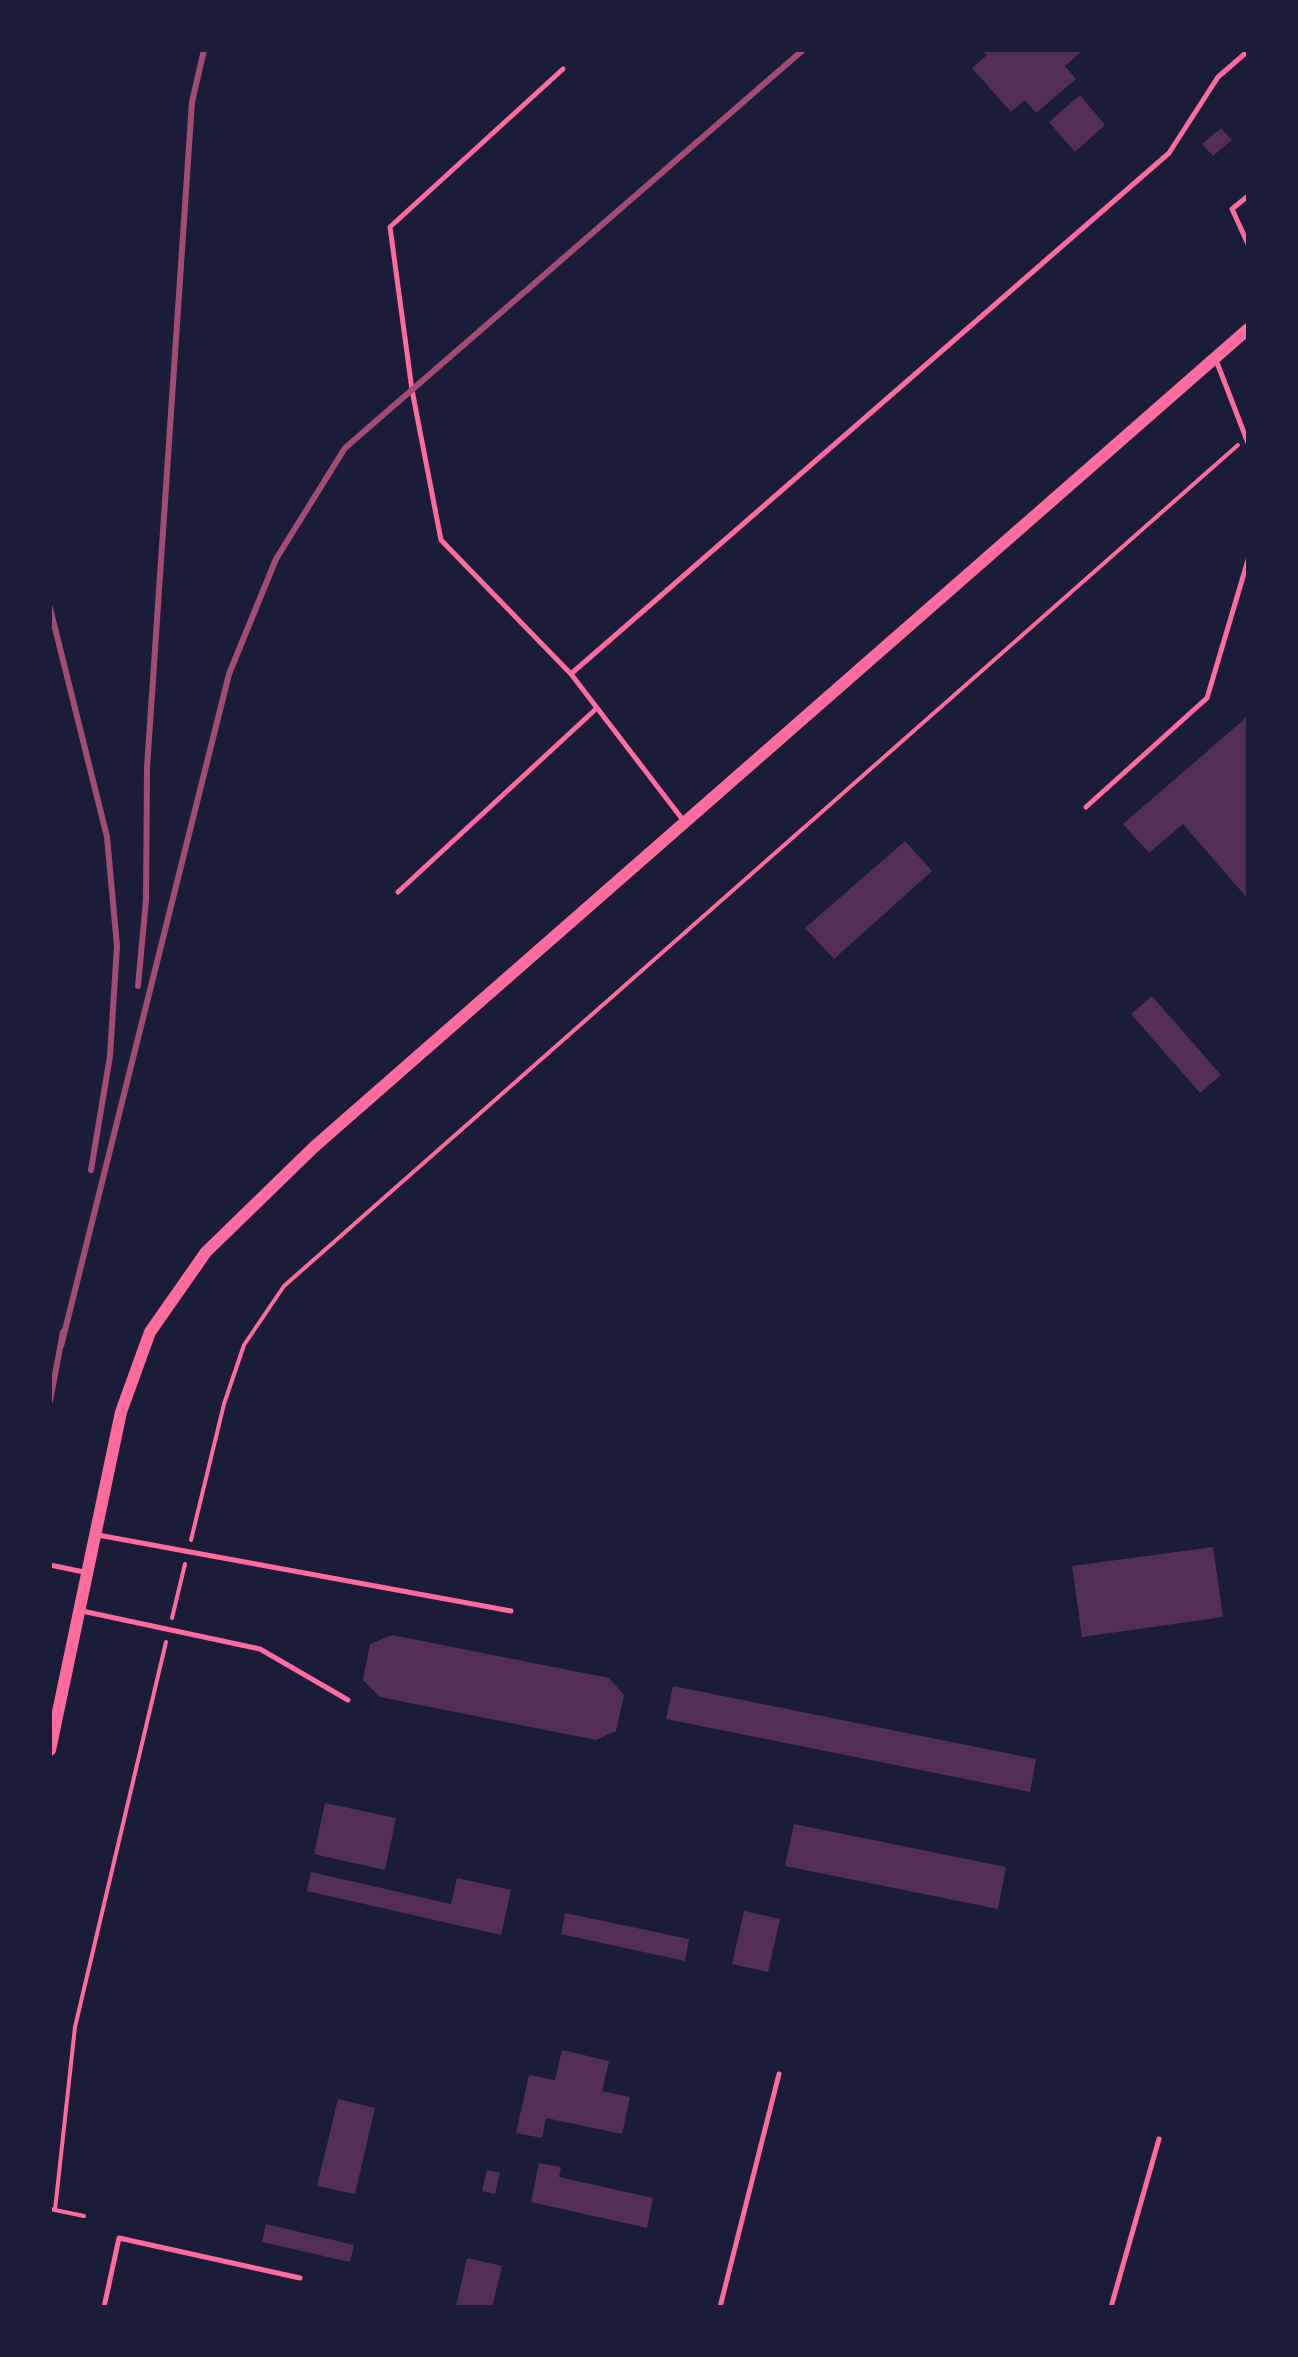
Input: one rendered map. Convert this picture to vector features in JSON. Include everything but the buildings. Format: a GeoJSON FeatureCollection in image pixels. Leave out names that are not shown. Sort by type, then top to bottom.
{"type":"FeatureCollection","features":[{"type":"Feature","properties":{"kind":"street"},"geometry":{"type":"LineString","coordinates":[[50,1750],[121,1412],[150,1332],[206,1252],[314,1147],[1248,329]]}},
{"type":"Feature","properties":{"kind":"lane"},"geometry":{"type":"LineString","coordinates":[[571,674],[1169,154],[1218,77],[1248,52]]}},
{"type":"Feature","properties":{"kind":"lane"},"geometry":{"type":"LineString","coordinates":[[563,70],[390,227],[412,390],[442,540],[571,674],[685,822]]}},
{"type":"Feature","properties":{"kind":"lane"},"geometry":{"type":"LineString","coordinates":[[1248,196],[1232,209],[1248,244]]}},
{"type":"Feature","properties":{"kind":"lane"},"geometry":{"type":"LineString","coordinates":[[1215,358],[1247,440]]}},
{"type":"Feature","properties":{"kind":"lane"},"geometry":{"type":"LineString","coordinates":[[1086,807],[1207,698],[1248,560]]}},
{"type":"Feature","properties":{"kind":"lane"},"geometry":{"type":"LineString","coordinates":[[398,892],[597,708]]}},
{"type":"Feature","properties":{"kind":"lane"},"geometry":{"type":"LineString","coordinates":[[95,1534],[511,1611]]}},
{"type":"Feature","properties":{"kind":"lane"},"geometry":{"type":"LineString","coordinates":[[50,1565],[87,1572]]}},
{"type":"Feature","properties":{"kind":"lane"},"geometry":{"type":"LineString","coordinates":[[79,1610],[260,1649],[348,1700]]}},
{"type":"Feature","properties":{"kind":"lane"},"geometry":{"type":"LineString","coordinates":[[720,2307],[779,2074]]}},
{"type":"Feature","properties":{"kind":"lane"},"geometry":{"type":"LineString","coordinates":[[1111,2307],[1160,2139]]}},
{"type":"Feature","properties":{"kind":"lane"},"geometry":{"type":"LineString","coordinates":[[104,2307],[119,2238],[300,2278]]}},
{"type":"Feature","properties":{"kind":"path"},"geometry":{"type":"LineString","coordinates":[[84,2216],[52,2210],[75,2027],[224,1404],[244,1346],[284,1286],[1247,440]]}},
{"type":"Feature","properties":{"kind":"railway"},"geometry":{"type":"LineString","coordinates":[[138,986],[146,900],[147,768],[192,102],[204,50]]}},
{"type":"Feature","properties":{"kind":"railway"},"geometry":{"type":"LineString","coordinates":[[61,1346],[229,674],[276,559],[345,448],[803,50]]}},
{"type":"Feature","properties":{"kind":"railway"},"geometry":{"type":"LineString","coordinates":[[50,608],[107,837],[117,946],[110,1056],[91,1170]]}},
{"type":"Feature","properties":{"kind":"railway"},"geometry":{"type":"LineString","coordinates":[[50,1401],[63,1332]]}}]}
